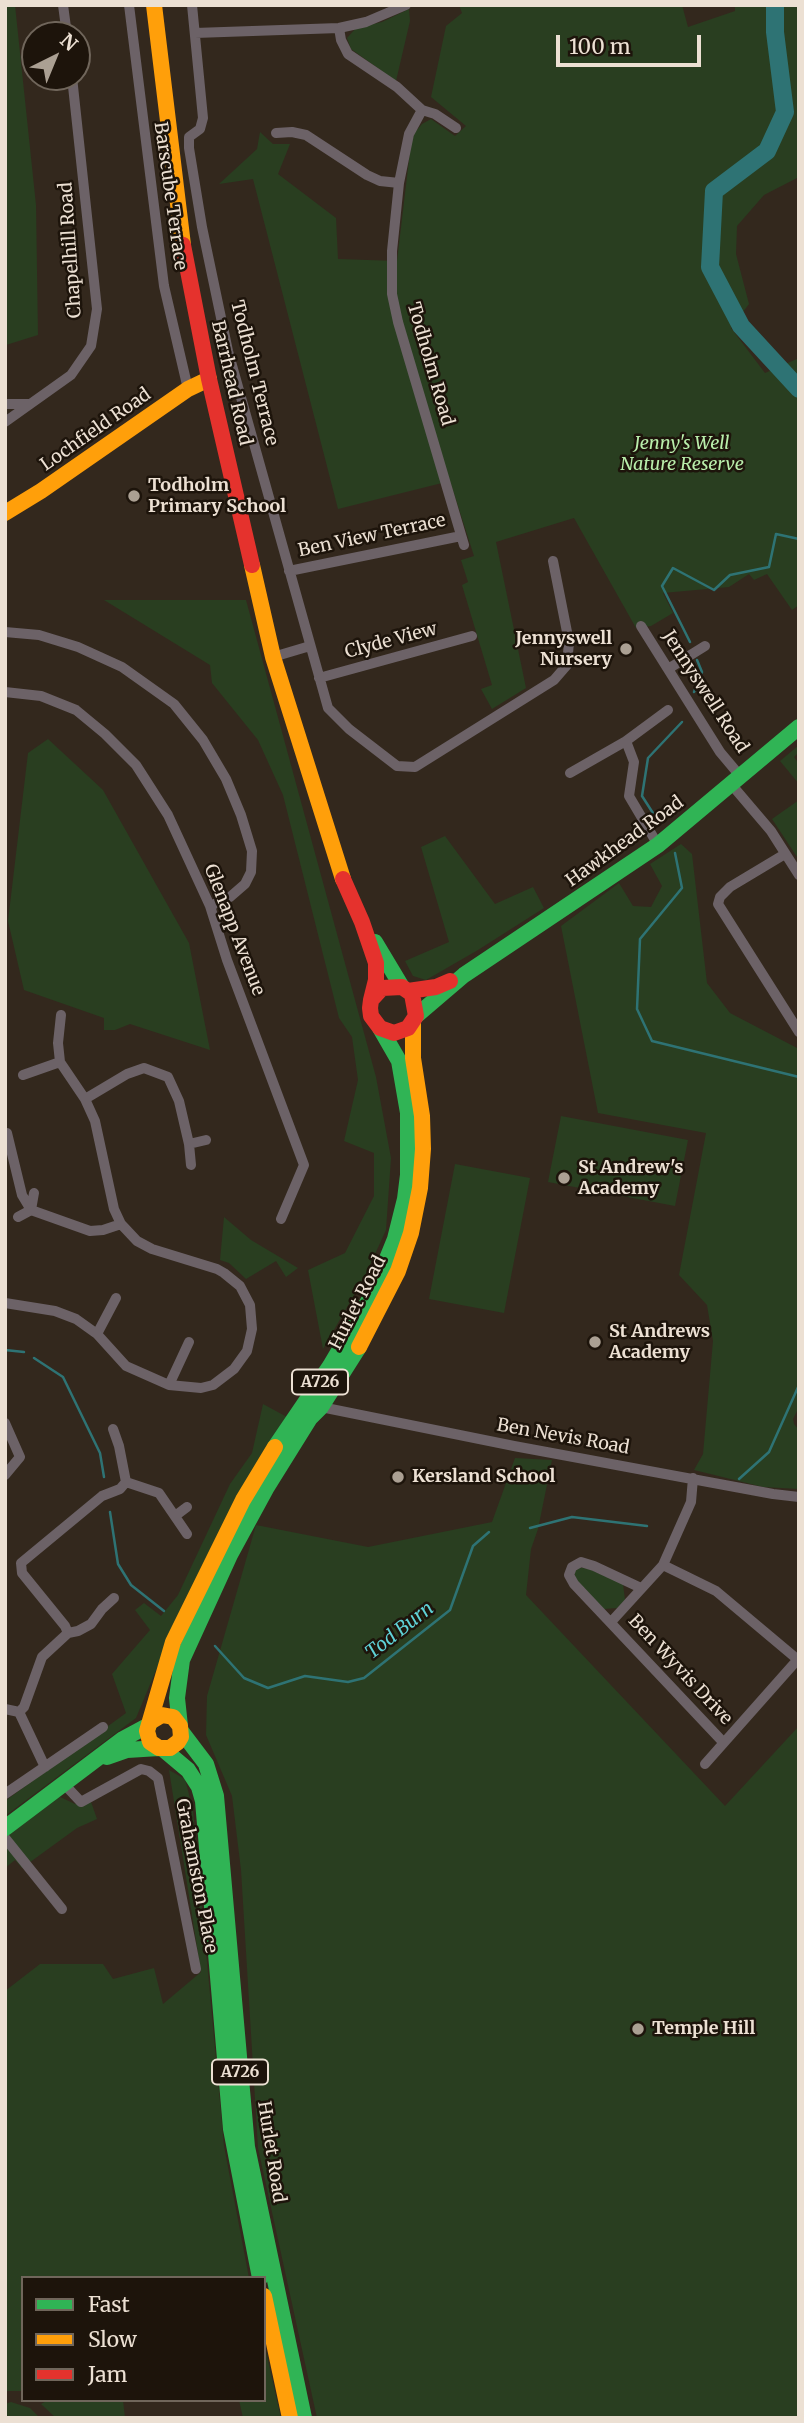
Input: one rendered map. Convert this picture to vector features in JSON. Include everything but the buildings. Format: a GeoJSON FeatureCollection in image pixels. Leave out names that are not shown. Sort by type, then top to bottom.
{"type":"FeatureCollection","features":[{"type":"Feature","properties":{"kind":"main road","name":"Barrhead Road"},"geometry":{"type":"LineString","coordinates":[[154,5],[186,265],[209,379],[272,657],[339,871],[362,922],[376,963],[372,1000]]}},
{"type":"Feature","properties":{"kind":"main road","name":"Lochfield Road"},"geometry":{"type":"LineString","coordinates":[[5,513],[188,389],[209,379]]}},
{"type":"Feature","properties":{"kind":"main road","name":"Hawkhead Road"},"geometry":{"type":"LineString","coordinates":[[414,1019],[464,975],[658,845],[799,727]]}},
{"type":"Feature","properties":{"kind":"main road","name":"Barrhead Road"},"geometry":{"type":"LineString","coordinates":[[362,922],[405,989]]}},
{"type":"Feature","properties":{"kind":"main road","name":"Hawkhead Road"},"geometry":{"type":"LineString","coordinates":[[405,989],[436,987],[464,975]]}},
{"type":"Feature","properties":{"kind":"main road"},"geometry":{"type":"LineString","coordinates":[[390,986],[405,989],[415,1001],[414,1019],[401,1031],[386,1032],[371,1016],[372,1000],[382,988],[390,986]]}},
{"type":"Feature","properties":{"kind":"main road","name":"Hurlet Road"},"geometry":{"type":"LineString","coordinates":[[304,2418],[247,2147],[216,1796],[206,1764],[181,1729],[177,1698],[182,1660],[244,1527],[310,1418],[321,1407],[353,1358],[398,1272],[411,1234],[420,1188],[423,1149],[422,1116],[413,1058],[414,1019]]}},
{"type":"Feature","properties":{"kind":"main road","name":"Hurlet Road"},"geometry":{"type":"LineString","coordinates":[[150,1723],[173,1642],[219,1547],[263,1466],[323,1377],[373,1293],[395,1239],[408,1175],[408,1113],[398,1060],[380,1028]]}},
{"type":"Feature","properties":{"kind":"main road"},"geometry":{"type":"LineString","coordinates":[[5,1828],[123,1739],[162,1715],[173,1717],[181,1729],[181,1737],[175,1746],[127,1750],[92,1763]]}},
{"type":"Feature","properties":{"kind":"main road"},"geometry":{"type":"LineString","coordinates":[[150,1723],[148,1737],[161,1749]]}},
{"type":"Feature","properties":{"kind":"main road","name":"Hurlet Road"},"geometry":{"type":"LineString","coordinates":[[161,1749],[188,1770],[195,1779],[203,1801],[231,2129],[260,2276]]}},
{"type":"Feature","properties":{"kind":"main road"},"geometry":{"type":"LineString","coordinates":[[266,2305],[290,2418]]}},
{"type":"Feature","properties":{"kind":"street","name":"Barscube Terrace"},"geometry":{"type":"LineString","coordinates":[[129,5],[164,286],[188,389]]}},
{"type":"Feature","properties":{"kind":"street"},"geometry":{"type":"LineString","coordinates":[[191,5],[195,33],[339,28],[366,22],[407,5]]}},
{"type":"Feature","properties":{"kind":"street"},"geometry":{"type":"LineString","coordinates":[[339,28],[348,54],[397,87],[422,110],[435,114],[456,128]]}},
{"type":"Feature","properties":{"kind":"street","name":"Todholm Terrace"},"geometry":{"type":"LineString","coordinates":[[195,33],[203,118],[200,129],[189,137],[193,177],[228,351],[328,708],[349,729],[397,766],[415,767],[554,680],[567,664],[569,642],[552,561]]}},
{"type":"Feature","properties":{"kind":"street","name":"Chapelhill Road"},"geometry":{"type":"LineString","coordinates":[[5,422],[58,387],[71,375],[91,346],[97,309],[74,91]]}},
{"type":"Feature","properties":{"kind":"street","name":"Todholm Road"},"geometry":{"type":"LineString","coordinates":[[422,110],[409,134],[399,183],[391,277],[394,309],[463,540]]}},
{"type":"Feature","properties":{"kind":"street"},"geometry":{"type":"LineString","coordinates":[[276,133],[306,135],[367,175],[380,181],[399,183]]}},
{"type":"Feature","properties":{"kind":"street"},"geometry":{"type":"LineString","coordinates":[[5,404],[29,404]]}},
{"type":"Feature","properties":{"kind":"street","name":"Ben View Terrace"},"geometry":{"type":"LineString","coordinates":[[289,571],[463,540]]}},
{"type":"Feature","properties":{"kind":"street","name":"Jennyswell Road"},"geometry":{"type":"LineString","coordinates":[[641,626],[736,781],[799,875]]}},
{"type":"Feature","properties":{"kind":"street"},"geometry":{"type":"LineString","coordinates":[[5,632],[39,635],[122,667],[174,704],[203,740],[226,779],[252,851],[251,873],[245,884],[230,897],[210,906]]}},
{"type":"Feature","properties":{"kind":"street","name":"Clyde View"},"geometry":{"type":"LineString","coordinates":[[319,678],[472,636]]}},
{"type":"Feature","properties":{"kind":"street"},"geometry":{"type":"LineString","coordinates":[[272,657],[310,646]]}},
{"type":"Feature","properties":{"kind":"street"},"geometry":{"type":"LineString","coordinates":[[667,669],[705,646]]}},
{"type":"Feature","properties":{"kind":"street","name":"Glenapp Avenue"},"geometry":{"type":"LineString","coordinates":[[5,692],[41,696],[76,710],[136,765],[168,815],[210,906],[227,960],[304,1165],[281,1219]]}},
{"type":"Feature","properties":{"kind":"street"},"geometry":{"type":"LineString","coordinates":[[570,773],[626,741],[668,710]]}},
{"type":"Feature","properties":{"kind":"street"},"geometry":{"type":"LineString","coordinates":[[626,741],[634,762],[629,796],[658,845]]}},
{"type":"Feature","properties":{"kind":"street"},"geometry":{"type":"LineString","coordinates":[[785,854],[730,887],[720,897],[718,904],[799,1032]]}},
{"type":"Feature","properties":{"kind":"street"},"geometry":{"type":"LineString","coordinates":[[5,1303],[55,1311],[76,1319],[97,1334],[127,1366],[169,1385],[201,1388],[213,1385],[234,1369],[247,1351],[253,1329],[250,1306],[240,1286],[224,1273],[152,1249],[137,1241],[121,1224],[114,1209],[94,1121],[85,1099],[61,1062],[58,1043],[61,1015]]}},
{"type":"Feature","properties":{"kind":"street"},"geometry":{"type":"LineString","coordinates":[[23,1075],[61,1062]]}},
{"type":"Feature","properties":{"kind":"street"},"geometry":{"type":"LineString","coordinates":[[85,1099],[127,1073],[144,1068],[168,1077],[179,1101],[191,1166]]}},
{"type":"Feature","properties":{"kind":"street"},"geometry":{"type":"LineString","coordinates":[[7,1133],[22,1195],[31,1210],[90,1231],[121,1224]]}},
{"type":"Feature","properties":{"kind":"street"},"geometry":{"type":"LineString","coordinates":[[189,1144],[206,1140]]}},
{"type":"Feature","properties":{"kind":"street"},"geometry":{"type":"LineString","coordinates":[[31,1210],[34,1193]]}},
{"type":"Feature","properties":{"kind":"street"},"geometry":{"type":"LineString","coordinates":[[18,1217],[31,1210]]}},
{"type":"Feature","properties":{"kind":"street"},"geometry":{"type":"LineString","coordinates":[[97,1334],[116,1298]]}},
{"type":"Feature","properties":{"kind":"street"},"geometry":{"type":"LineString","coordinates":[[169,1385],[189,1342]]}},
{"type":"Feature","properties":{"kind":"street","name":"Ben Nevis Road"},"geometry":{"type":"LineString","coordinates":[[321,1407],[514,1446],[799,1497]]}},
{"type":"Feature","properties":{"kind":"street"},"geometry":{"type":"LineString","coordinates":[[5,1423],[20,1457],[5,1475]]}},
{"type":"Feature","properties":{"kind":"street"},"geometry":{"type":"LineString","coordinates":[[113,1429],[126,1482]]}},
{"type":"Feature","properties":{"kind":"street","name":"Ben Wyvis Drive"},"geometry":{"type":"LineString","coordinates":[[611,1622],[663,1565],[691,1502],[694,1478]]}},
{"type":"Feature","properties":{"kind":"street"},"geometry":{"type":"LineString","coordinates":[[126,1482],[159,1493],[187,1534]]}},
{"type":"Feature","properties":{"kind":"street"},"geometry":{"type":"LineString","coordinates":[[68,1633],[22,1573],[21,1563],[102,1496],[120,1489],[126,1482]]}},
{"type":"Feature","properties":{"kind":"street"},"geometry":{"type":"LineString","coordinates":[[175,1516],[187,1507]]}},
{"type":"Feature","properties":{"kind":"street","name":"Ben Wyvis Drive"},"geometry":{"type":"LineString","coordinates":[[641,1588],[581,1562],[572,1567],[569,1575],[723,1742]]}},
{"type":"Feature","properties":{"kind":"street"},"geometry":{"type":"LineString","coordinates":[[663,1565],[716,1591],[798,1659],[705,1764]]}},
{"type":"Feature","properties":{"kind":"street"},"geometry":{"type":"LineString","coordinates":[[19,1712],[24,1707],[41,1657],[68,1633],[91,1624],[114,1598]]}},
{"type":"Feature","properties":{"kind":"street"},"geometry":{"type":"LineString","coordinates":[[102,1609],[111,1618]]}},
{"type":"Feature","properties":{"kind":"street"},"geometry":{"type":"LineString","coordinates":[[5,1709],[19,1712]]}},
{"type":"Feature","properties":{"kind":"street"},"geometry":{"type":"LineString","coordinates":[[19,1712],[45,1767]]}},
{"type":"Feature","properties":{"kind":"street"},"geometry":{"type":"LineString","coordinates":[[6,1794],[103,1727]]}},
{"type":"Feature","properties":{"kind":"street","name":"Grahamston Place"},"geometry":{"type":"LineString","coordinates":[[64,1784],[81,1802],[141,1769],[158,1778],[196,1969]]}},
{"type":"Feature","properties":{"kind":"street"},"geometry":{"type":"LineString","coordinates":[[5,1838],[62,1909]]}},
{"type":"Feature","properties":{"kind":"green space"},"geometry":{"type":"Polygon","coordinates":[[[5,5],[15,5],[21,91],[24,91],[36,205],[38,335],[6,345],[5,5]]]}},
{"type":"Feature","properties":{"kind":"green space","name":"Jenny's Well Nature Reserve"},"geometry":{"type":"Polygon","coordinates":[[[459,5],[682,5],[688,27],[735,11],[735,5],[799,5],[799,177],[764,195],[737,226],[736,254],[749,304],[731,328],[765,373],[799,358],[799,605],[792,610],[767,574],[754,580],[749,574],[729,587],[663,593],[673,613],[651,626],[636,628],[574,518],[496,542],[526,688],[492,709],[481,689],[492,685],[462,585],[468,582],[461,560],[474,556],[450,481],[338,509],[253,179],[219,184],[257,149],[260,132],[273,144],[290,144],[278,174],[336,218],[338,259],[397,261],[411,143],[415,132],[431,119],[455,136],[466,126],[431,97],[446,26],[462,13],[459,5]]]}},
{"type":"Feature","properties":{"kind":"green space"},"geometry":{"type":"Polygon","coordinates":[[[409,9],[410,21],[396,81],[351,49],[347,38],[356,28],[382,22],[409,9]]]}},
{"type":"Feature","properties":{"kind":"green space"},"geometry":{"type":"Polygon","coordinates":[[[104,600],[246,600],[376,1077],[391,1158],[386,1230],[365,1276],[323,1349],[308,1270],[345,1253],[374,1196],[374,1153],[344,1141],[358,1080],[352,1037],[339,1018],[283,795],[258,740],[212,683],[210,665],[104,600]]]}},
{"type":"Feature","properties":{"kind":"green space"},"geometry":{"type":"Polygon","coordinates":[[[48,739],[103,790],[189,943],[210,1050],[130,1024],[115,1030],[104,1030],[104,1018],[24,990],[8,921],[28,753],[48,739]]]}},
{"type":"Feature","properties":{"kind":"green space"},"geometry":{"type":"Polygon","coordinates":[[[799,745],[799,752],[794,757],[799,764],[799,784],[780,761],[799,745]]]}},
{"type":"Feature","properties":{"kind":"green space"},"geometry":{"type":"Polygon","coordinates":[[[799,800],[799,860],[772,819],[799,800]]]}},
{"type":"Feature","properties":{"kind":"green space"},"geometry":{"type":"Polygon","coordinates":[[[445,836],[495,904],[533,887],[544,908],[426,980],[413,976],[405,961],[449,942],[421,847],[445,836]]]}},
{"type":"Feature","properties":{"kind":"green space"},"geometry":{"type":"Polygon","coordinates":[[[681,844],[692,854],[707,983],[730,1013],[799,1049],[799,1407],[793,1419],[799,1430],[799,1489],[763,1487],[694,1470],[703,1454],[713,1341],[707,1305],[679,1275],[706,1133],[598,1113],[561,926],[619,883],[633,906],[651,907],[662,886],[650,864],[681,844]]]}},
{"type":"Feature","properties":{"kind":"green space"},"geometry":{"type":"Polygon","coordinates":[[[561,1116],[688,1140],[675,1206],[548,1182],[561,1116]]]}},
{"type":"Feature","properties":{"kind":"green space"},"geometry":{"type":"Polygon","coordinates":[[[455,1164],[530,1178],[504,1313],[429,1299],[455,1164]]]}},
{"type":"Feature","properties":{"kind":"green space"},"geometry":{"type":"Polygon","coordinates":[[[224,1217],[251,1240],[298,1268],[286,1277],[276,1261],[246,1279],[229,1263],[220,1260],[224,1217]]]}},
{"type":"Feature","properties":{"kind":"green space"},"geometry":{"type":"Polygon","coordinates":[[[263,1404],[287,1417],[182,1608],[136,1718],[5,1816],[5,1801],[126,1713],[112,1674],[150,1630],[135,1610],[144,1603],[161,1616],[178,1595],[230,1484],[252,1453],[263,1404]]]}},
{"type":"Feature","properties":{"kind":"green space"},"geometry":{"type":"Polygon","coordinates":[[[515,1458],[552,1460],[538,1529],[531,1549],[526,1595],[725,1806],[799,1726],[799,2418],[317,2418],[258,2148],[241,1870],[232,1796],[206,1735],[207,1696],[256,1525],[368,1547],[492,1522],[515,1458]]]}},
{"type":"Feature","properties":{"kind":"green space"},"geometry":{"type":"Polygon","coordinates":[[[578,1567],[623,1584],[625,1600],[617,1608],[604,1609],[577,1581],[574,1573],[578,1567]]]}},
{"type":"Feature","properties":{"kind":"green space"},"geometry":{"type":"Polygon","coordinates":[[[169,1770],[185,1779],[193,1810],[224,2146],[249,2276],[21,2276],[21,2391],[5,2391],[5,1991],[40,1964],[103,1964],[113,1979],[154,1968],[163,2004],[201,1972],[169,1770]]]}},
{"type":"Feature","properties":{"kind":"green space"},"geometry":{"type":"Polygon","coordinates":[[[58,1796],[75,1804],[90,1799],[97,1819],[77,1828],[22,1868],[15,1860],[5,1868],[5,1838],[58,1796]]]}},
{"type":"Feature","properties":{"kind":"green space"},"geometry":{"type":"Polygon","coordinates":[[[266,2352],[281,2418],[243,2418],[239,2402],[266,2402],[266,2352]]]}},
{"type":"Feature","properties":{"kind":"green space"},"geometry":{"type":"Polygon","coordinates":[[[11,2402],[30,2408],[40,2418],[5,2418],[5,2404],[11,2402]]]}},
{"type":"Feature","properties":{"kind":"green space"},"geometry":{"type":"Polygon","coordinates":[[[123,2402],[125,2418],[56,2418],[41,2404],[123,2402]]]}},
{"type":"Feature","properties":{"kind":"waterway"},"geometry":{"type":"LineString","coordinates":[[775,5],[775,32],[785,112],[767,151],[714,191],[710,267],[741,326],[799,389]]}},
{"type":"Feature","properties":{"kind":"waterway"},"geometry":{"type":"LineString","coordinates":[[690,642],[662,586],[673,568],[714,590],[730,575],[769,567],[776,534],[799,539]]}},
{"type":"Feature","properties":{"kind":"waterway"},"geometry":{"type":"LineString","coordinates":[[694,692],[702,672],[697,660]]}},
{"type":"Feature","properties":{"kind":"waterway"},"geometry":{"type":"LineString","coordinates":[[660,824],[642,796],[648,758],[682,722]]}},
{"type":"Feature","properties":{"kind":"waterway"},"geometry":{"type":"LineString","coordinates":[[675,853],[682,888],[640,939],[637,1009],[652,1041],[799,1077]]}},
{"type":"Feature","properties":{"kind":"waterway","name":"Tod Burn"},"geometry":{"type":"LineString","coordinates":[[5,1350],[24,1352]]}},
{"type":"Feature","properties":{"kind":"waterway","name":"Tod Burn"},"geometry":{"type":"LineString","coordinates":[[34,1358],[63,1377],[100,1453],[104,1477]]}},
{"type":"Feature","properties":{"kind":"waterway"},"geometry":{"type":"LineString","coordinates":[[739,1479],[769,1452],[799,1385]]}},
{"type":"Feature","properties":{"kind":"waterway","name":"Tod Burn"},"geometry":{"type":"LineString","coordinates":[[110,1512],[118,1564],[131,1585],[164,1611]]}},
{"type":"Feature","properties":{"kind":"waterway","name":"Tod Burn"},"geometry":{"type":"LineString","coordinates":[[530,1528],[572,1517],[647,1526]]}},
{"type":"Feature","properties":{"kind":"waterway","name":"Tod Burn"},"geometry":{"type":"LineString","coordinates":[[215,1646],[244,1678],[268,1688],[305,1676],[348,1682],[364,1678],[450,1610],[473,1546],[489,1532]]}},
{"type":"Feature","properties":{"kind":"traffic: fast"},"geometry":{"type":"LineString","coordinates":[[416,1016],[464,975],[658,845],[799,727]]}},
{"type":"Feature","properties":{"kind":"traffic: fast"},"geometry":{"type":"LineString","coordinates":[[375,942],[402,987]]}},
{"type":"Feature","properties":{"kind":"traffic: fast"},"geometry":{"type":"LineString","coordinates":[[275,1447],[330,1366],[373,1293],[395,1239],[408,1175],[408,1113],[399,1061],[380,1028]]}},
{"type":"Feature","properties":{"kind":"traffic: fast"},"geometry":{"type":"LineString","coordinates":[[180,1726],[177,1698],[182,1660],[230,1555],[267,1487],[359,1347]]}},
{"type":"Feature","properties":{"kind":"traffic: fast"},"geometry":{"type":"LineString","coordinates":[[5,1828],[123,1739],[149,1725]]}},
{"type":"Feature","properties":{"kind":"traffic: fast"},"geometry":{"type":"LineString","coordinates":[[181,1731],[206,1764],[216,1796],[247,2147],[304,2418]]}},
{"type":"Feature","properties":{"kind":"traffic: fast"},"geometry":{"type":"LineString","coordinates":[[107,1757],[127,1750],[159,1748]]}},
{"type":"Feature","properties":{"kind":"traffic: fast"},"geometry":{"type":"LineString","coordinates":[[163,1749],[188,1770],[199,1787],[203,1801],[231,2129],[260,2276]]}},
{"type":"Feature","properties":{"kind":"traffic: slow"},"geometry":{"type":"LineString","coordinates":[[154,5],[183,245]]}},
{"type":"Feature","properties":{"kind":"traffic: slow"},"geometry":{"type":"LineString","coordinates":[[5,513],[188,389],[209,379]]}},
{"type":"Feature","properties":{"kind":"traffic: slow"},"geometry":{"type":"LineString","coordinates":[[252,565],[273,657],[343,879]]}},
{"type":"Feature","properties":{"kind":"traffic: slow"},"geometry":{"type":"LineString","coordinates":[[359,1347],[398,1271],[411,1233],[420,1188],[422,1116],[413,1058],[413,1023]]}},
{"type":"Feature","properties":{"kind":"traffic: slow"},"geometry":{"type":"LineString","coordinates":[[152,1721],[162,1715],[173,1717],[180,1726],[181,1737],[178,1742],[170,1748],[159,1748],[150,1742],[147,1731],[173,1642],[243,1500],[275,1447]]}},
{"type":"Feature","properties":{"kind":"traffic: slow"},"geometry":{"type":"LineString","coordinates":[[266,2305],[290,2418]]}},
{"type":"Feature","properties":{"kind":"traffic: jam"},"geometry":{"type":"LineString","coordinates":[[183,245],[209,379],[252,565]]}},
{"type":"Feature","properties":{"kind":"traffic: jam"},"geometry":{"type":"LineString","coordinates":[[343,879],[376,963],[376,980],[371,1000],[370,1008],[371,1016],[380,1028],[394,1033],[408,1028],[416,1016],[412,994],[402,987],[382,988],[371,1000]]}},
{"type":"Feature","properties":{"kind":"traffic: jam"},"geometry":{"type":"LineString","coordinates":[[408,991],[436,987],[450,981]]}},
{"type":"Feature","properties":{"kind":"place","name":"Todholm Primary School"},"geometry":{"type":"Point","coordinates":[134,496]}},
{"type":"Feature","properties":{"kind":"place","name":"Jennyswell Nursery"},"geometry":{"type":"Point","coordinates":[626,649]}},
{"type":"Feature","properties":{"kind":"place","name":"St Andrew's Academy"},"geometry":{"type":"Point","coordinates":[564,1178]}},
{"type":"Feature","properties":{"kind":"place","name":"St Andrews Academy"},"geometry":{"type":"Point","coordinates":[595,1342]}},
{"type":"Feature","properties":{"kind":"place","name":"Kersland School"},"geometry":{"type":"Point","coordinates":[398,1477]}},
{"type":"Feature","properties":{"kind":"place","name":"Temple Hill"},"geometry":{"type":"Point","coordinates":[638,2029]}}]}
